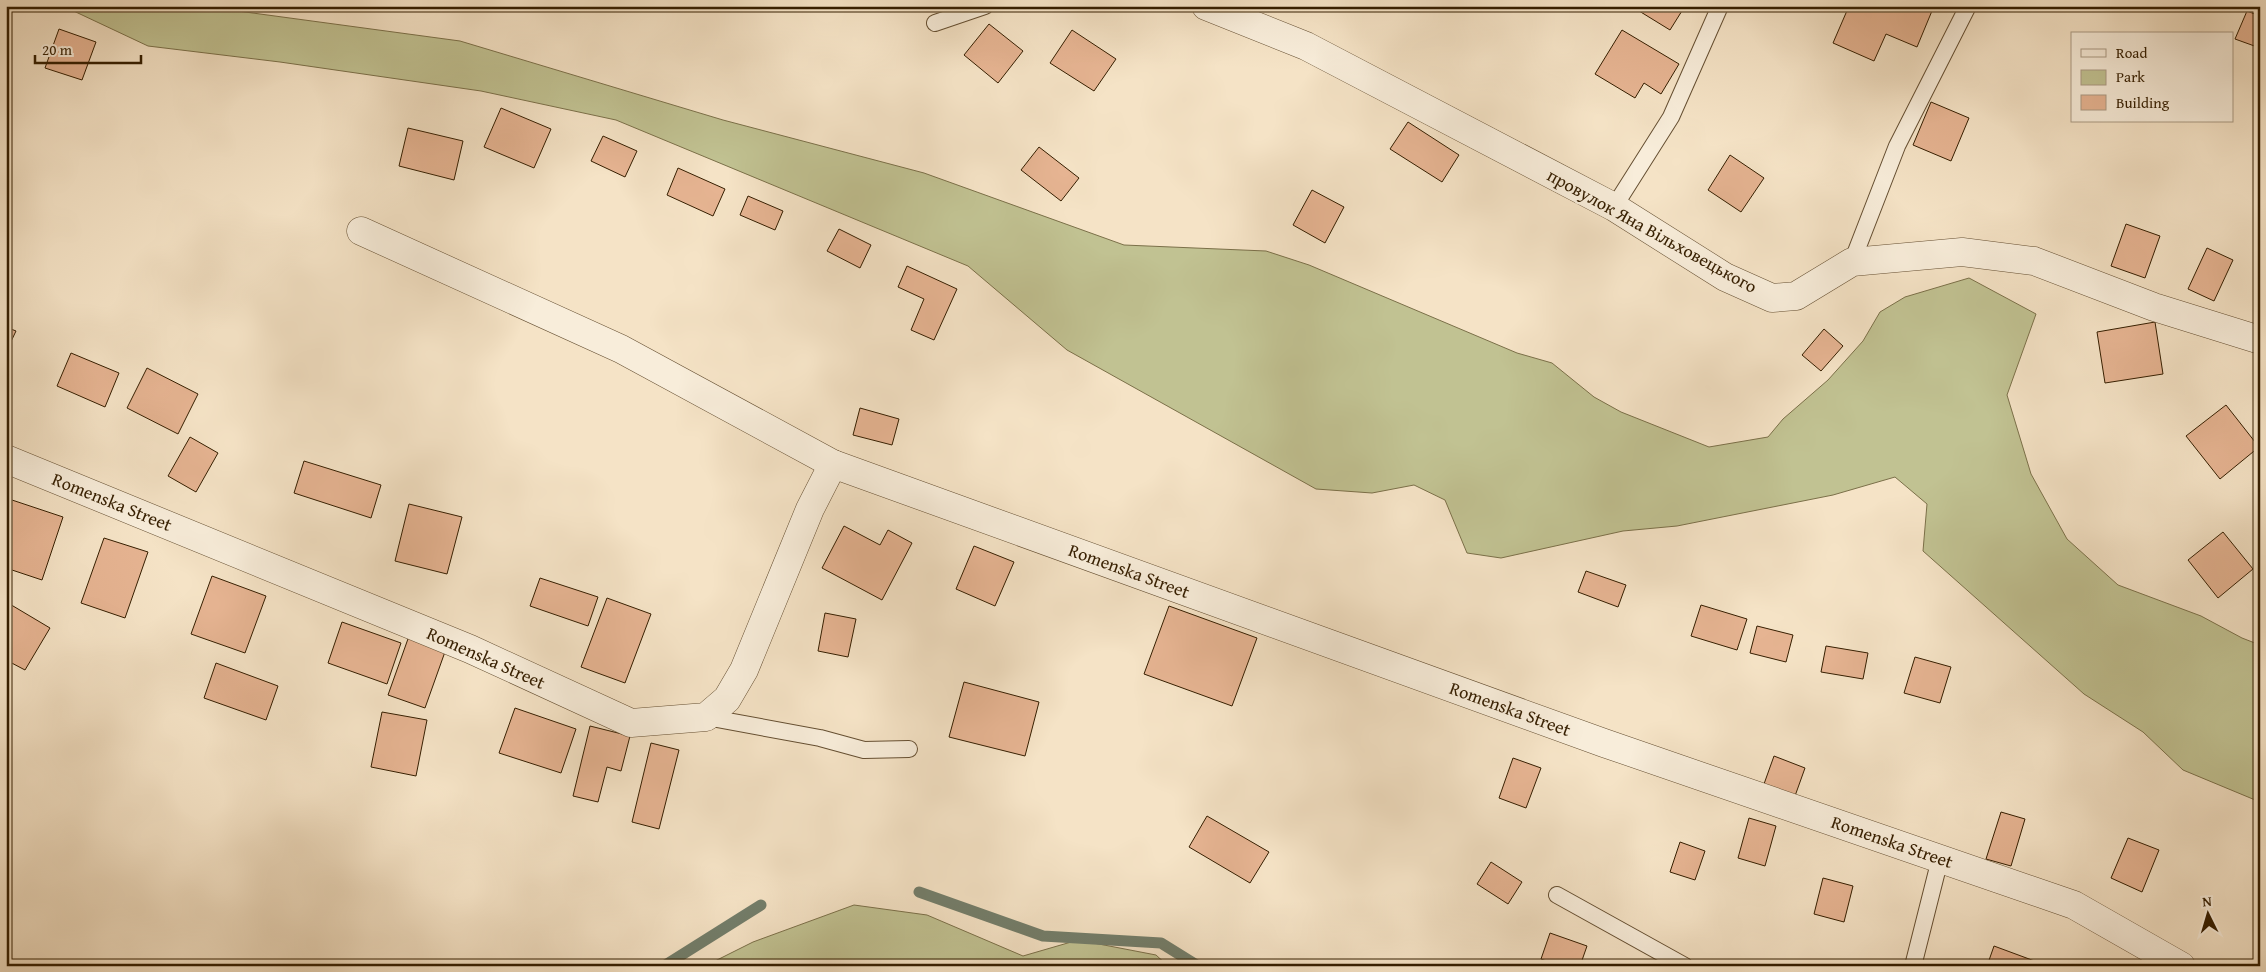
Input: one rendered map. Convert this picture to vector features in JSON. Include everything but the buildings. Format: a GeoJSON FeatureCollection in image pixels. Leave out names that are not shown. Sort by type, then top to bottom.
{"type":"FeatureCollection","features":[{"type":"Feature","properties":{"kind":"street","name":"провулок Яна Вільховецького"},"geometry":{"type":"LineString","coordinates":[[1206,6],[1306,46],[1614,207],[1725,277],[1772,298],[1796,296],[1852,262],[1962,252],[2034,261],[2154,306],[2260,340]]}},
{"type":"Feature","properties":{"kind":"street","name":"Romenska Street"},"geometry":{"type":"LineString","coordinates":[[361,231],[621,349],[833,464],[1604,743],[2074,905],[2181,966]]}},
{"type":"Feature","properties":{"kind":"street","name":"Romenska Street"},"geometry":{"type":"LineString","coordinates":[[6,459],[470,649],[632,723],[706,717]]}},
{"type":"Feature","properties":{"kind":"street"},"geometry":{"type":"LineString","coordinates":[[706,717],[727,699],[744,670],[810,509],[833,464]]}},
{"type":"Feature","properties":{"kind":"lane"},"geometry":{"type":"LineString","coordinates":[[935,23],[985,6]]}},
{"type":"Feature","properties":{"kind":"lane"},"geometry":{"type":"LineString","coordinates":[[1614,207],[1671,117],[1720,6]]}},
{"type":"Feature","properties":{"kind":"lane"},"geometry":{"type":"LineString","coordinates":[[1852,262],[1898,146],[1968,6]]}},
{"type":"Feature","properties":{"kind":"lane"},"geometry":{"type":"LineString","coordinates":[[706,717],[820,738],[864,750],[909,749]]}},
{"type":"Feature","properties":{"kind":"lane"},"geometry":{"type":"LineString","coordinates":[[1913,966],[1940,859]]}},
{"type":"Feature","properties":{"kind":"lane"},"geometry":{"type":"LineString","coordinates":[[1557,895],[1685,966]]}},
{"type":"Feature","properties":{"kind":"green space"},"geometry":{"type":"Polygon","coordinates":[[[63,6],[217,6],[223,9],[460,41],[723,120],[924,173],[1124,245],[1266,251],[1309,265],[1517,353],[1552,363],[1594,397],[1621,412],[1709,447],[1768,437],[1783,419],[1828,380],[1863,341],[1880,312],[1905,297],[1969,278],[2036,314],[2007,395],[2031,474],[2067,539],[2118,585],[2201,616],[2242,638],[2260,645],[2260,802],[2183,770],[2143,732],[2084,694],[1923,551],[1927,504],[1895,477],[1833,495],[1677,526],[1623,531],[1501,558],[1467,553],[1445,500],[1414,485],[1372,493],[1316,489],[1067,350],[968,266],[616,120],[481,91],[280,62],[148,46],[63,6]]]}},
{"type":"Feature","properties":{"kind":"green space"},"geometry":{"type":"Polygon","coordinates":[[[854,905],[927,915],[1023,956],[1078,940],[1156,955],[1168,966],[705,966],[753,942],[854,905]]]}},
{"type":"Feature","properties":{"kind":"waterway"},"geometry":{"type":"LineString","coordinates":[[919,892],[1043,936],[1161,943],[1198,966]]}},
{"type":"Feature","properties":{"kind":"waterway"},"geometry":{"type":"LineString","coordinates":[[664,966],[761,905]]}}]}
